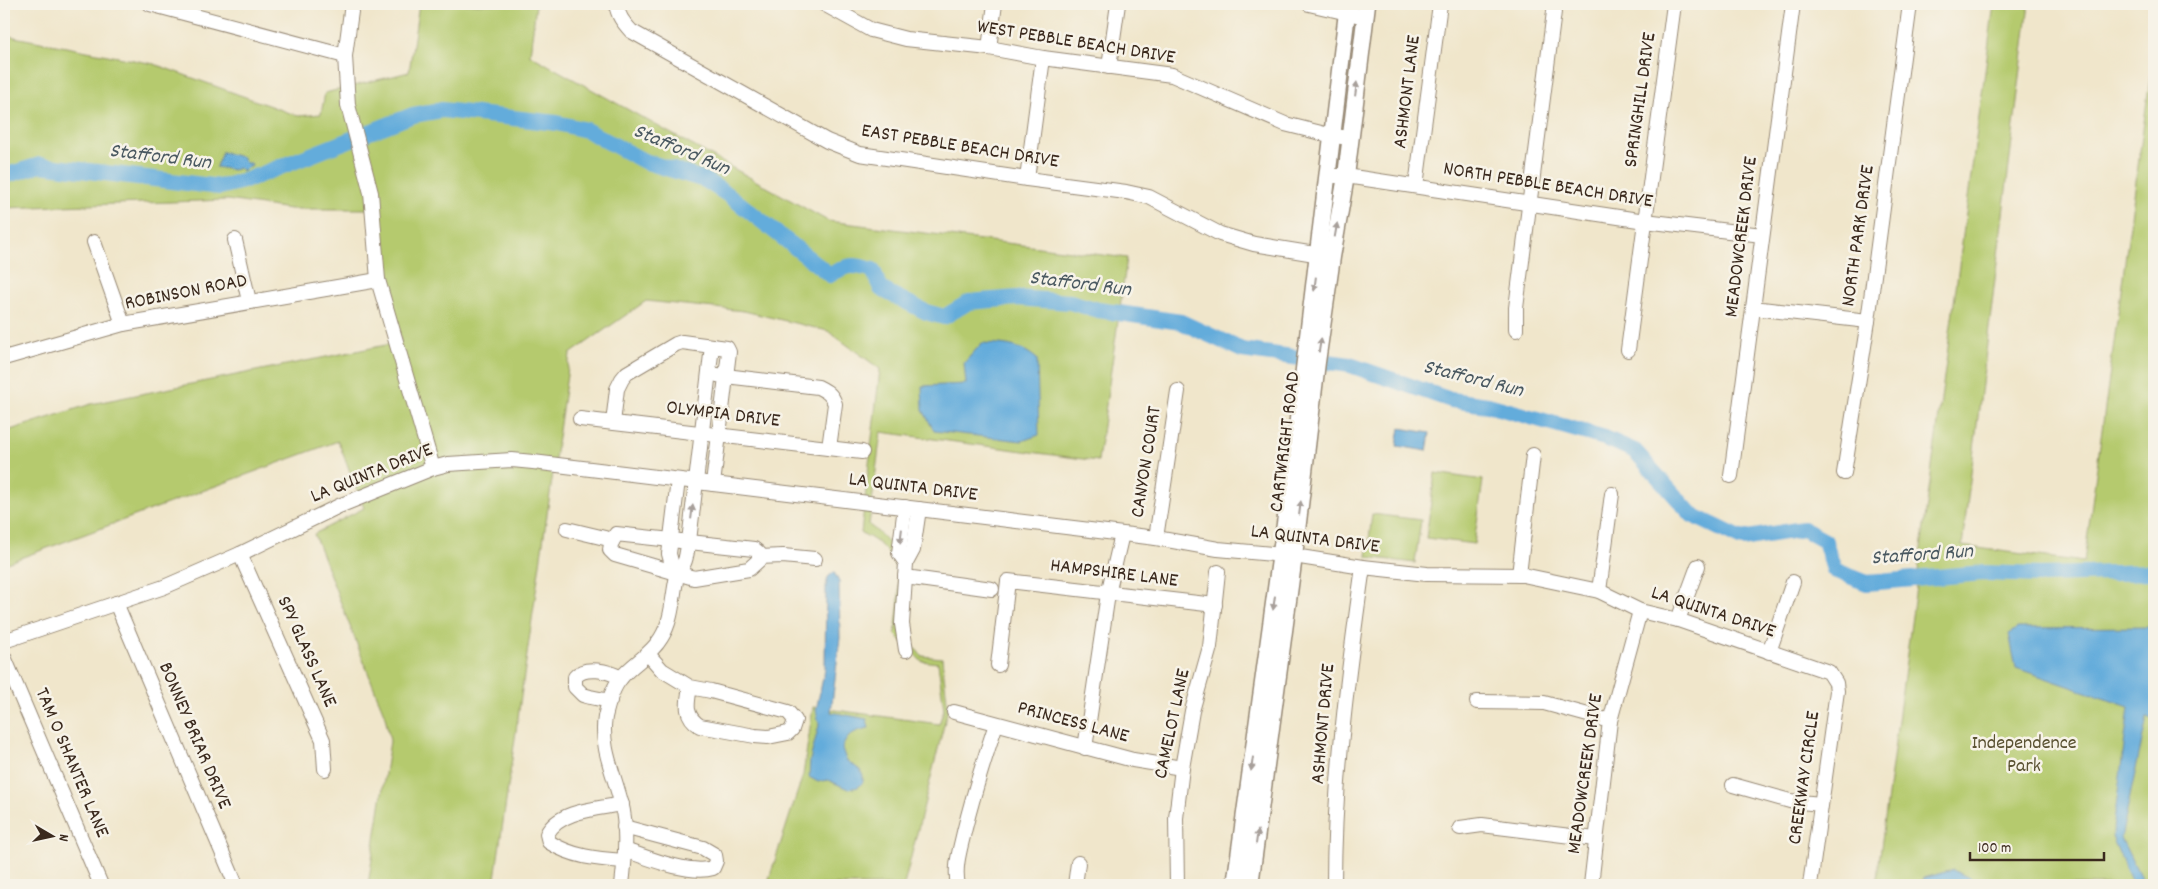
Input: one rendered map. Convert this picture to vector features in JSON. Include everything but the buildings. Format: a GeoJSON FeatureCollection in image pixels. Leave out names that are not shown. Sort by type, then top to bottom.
{"type":"FeatureCollection","features":[{"type":"Feature","properties":{"kind":"main road","name":"CARTWRIGHT ROAD"},"geometry":{"type":"LineString","coordinates":[[1250,885],[1325,256],[1328,176],[1348,9]]}},
{"type":"Feature","properties":{"kind":"main road","name":"CARTWRIGHT ROAD"},"geometry":{"type":"LineString","coordinates":[[1325,256],[1346,176],[1366,10]]}},
{"type":"Feature","properties":{"kind":"main road","name":"CARTWRIGHT ROAD"},"geometry":{"type":"LineString","coordinates":[[1235,885],[1288,556]]}},
{"type":"Feature","properties":{"kind":"street"},"geometry":{"type":"LineString","coordinates":[[150,4],[345,56]]}},
{"type":"Feature","properties":{"kind":"street"},"geometry":{"type":"LineString","coordinates":[[352,4],[345,56],[348,105],[370,193],[378,280],[434,468]]}},
{"type":"Feature","properties":{"kind":"street","name":"EAST PEBBLE BEACH DRIVE"},"geometry":{"type":"LineString","coordinates":[[616,4],[617,13],[622,22],[631,31],[827,141],[860,154],[1126,192],[1149,197],[1220,234],[1254,244],[1325,256]]}},
{"type":"Feature","properties":{"kind":"street","name":"WEST PEBBLE BEACH DRIVE"},"geometry":{"type":"LineString","coordinates":[[824,4],[871,30],[906,39],[989,48],[1043,58],[1172,75],[1285,124],[1350,138]]}},
{"type":"Feature","properties":{"kind":"street"},"geometry":{"type":"LineString","coordinates":[[989,48],[995,4]]}},
{"type":"Feature","properties":{"kind":"street"},"geometry":{"type":"LineString","coordinates":[[1109,67],[1118,4]]}},
{"type":"Feature","properties":{"kind":"street"},"geometry":{"type":"LineString","coordinates":[[1309,4],[1366,10]]}},
{"type":"Feature","properties":{"kind":"street","name":"ASHMONT LANE"},"geometry":{"type":"LineString","coordinates":[[1416,186],[1440,4]]}},
{"type":"Feature","properties":{"kind":"street"},"geometry":{"type":"LineString","coordinates":[[1516,330],[1516,308],[1555,4]]}},
{"type":"Feature","properties":{"kind":"street","name":"SPRINGHILL DRIVE"},"geometry":{"type":"LineString","coordinates":[[1628,350],[1674,4]]}},
{"type":"Feature","properties":{"kind":"street","name":"MEADOWCREEK DRIVE"},"geometry":{"type":"LineString","coordinates":[[1731,476],[1793,4]]}},
{"type":"Feature","properties":{"kind":"street","name":"NORTH PARK DRIVE"},"geometry":{"type":"LineString","coordinates":[[1844,473],[1868,321],[1910,4]]}},
{"type":"Feature","properties":{"kind":"street"},"geometry":{"type":"LineString","coordinates":[[1027,179],[1043,58]]}},
{"type":"Feature","properties":{"kind":"street","name":"NORTH PEBBLE BEACH DRIVE"},"geometry":{"type":"LineString","coordinates":[[1328,176],[1346,176],[1529,202],[1645,221],[1762,235]]}},
{"type":"Feature","properties":{"kind":"street"},"geometry":{"type":"LineString","coordinates":[[235,240],[249,301]]}},
{"type":"Feature","properties":{"kind":"street"},"geometry":{"type":"LineString","coordinates":[[94,242],[124,324]]}},
{"type":"Feature","properties":{"kind":"street","name":"ROBINSON ROAD"},"geometry":{"type":"LineString","coordinates":[[5,355],[124,324],[378,280]]}},
{"type":"Feature","properties":{"kind":"street"},"geometry":{"type":"LineString","coordinates":[[1753,308],[1868,321]]}},
{"type":"Feature","properties":{"kind":"street"},"geometry":{"type":"LineString","coordinates":[[613,422],[617,389],[627,373],[682,342],[727,348],[729,352],[713,484]]}},
{"type":"Feature","properties":{"kind":"street"},"geometry":{"type":"LineString","coordinates":[[622,885],[624,827],[622,804],[608,757],[604,733],[605,717],[614,690],[621,678],[648,654],[661,639],[671,614],[677,574],[684,564],[689,541],[712,346]]}},
{"type":"Feature","properties":{"kind":"street"},"geometry":{"type":"LineString","coordinates":[[709,374],[818,387],[826,391],[832,397],[834,404],[829,448]]}},
{"type":"Feature","properties":{"kind":"street","name":"CANYON COURT"},"geometry":{"type":"LineString","coordinates":[[1156,538],[1178,391]]}},
{"type":"Feature","properties":{"kind":"street","name":"OLYMPIA DRIVE"},"geometry":{"type":"LineString","coordinates":[[580,419],[862,452]]}},
{"type":"Feature","properties":{"kind":"street"},"geometry":{"type":"LineString","coordinates":[[1519,575],[1533,455]]}},
{"type":"Feature","properties":{"kind":"street","name":"LA QUINTA DRIVE"},"geometry":{"type":"LineString","coordinates":[[4,641],[164,587],[240,554],[338,506],[434,468],[448,464],[512,460],[1156,538],[1218,549],[1288,556],[1363,567],[1427,574],[1519,575],[1599,591],[1640,611],[1678,620],[1828,672],[1833,676]]}},
{"type":"Feature","properties":{"kind":"street"},"geometry":{"type":"LineString","coordinates":[[677,574],[669,554],[678,480]]}},
{"type":"Feature","properties":{"kind":"street"},"geometry":{"type":"LineString","coordinates":[[1599,591],[1612,494]]}},
{"type":"Feature","properties":{"kind":"street"},"geometry":{"type":"LineString","coordinates":[[905,507],[899,553],[905,570]]}},
{"type":"Feature","properties":{"kind":"street"},"geometry":{"type":"LineString","coordinates":[[906,650],[902,624],[905,570],[914,550],[919,509]]}},
{"type":"Feature","properties":{"kind":"street"},"geometry":{"type":"LineString","coordinates":[[567,529],[613,540]]}},
{"type":"Feature","properties":{"kind":"street"},"geometry":{"type":"LineString","coordinates":[[759,558],[758,553],[754,549],[623,534],[616,534],[610,550],[615,555],[694,578],[749,569],[759,558],[783,556],[815,559]]}},
{"type":"Feature","properties":{"kind":"street"},"geometry":{"type":"LineString","coordinates":[[1085,748],[1116,534]]}},
{"type":"Feature","properties":{"kind":"street","name":"SPY GLASS LANE"},"geometry":{"type":"LineString","coordinates":[[240,554],[323,740],[325,769]]}},
{"type":"Feature","properties":{"kind":"street"},"geometry":{"type":"LineString","coordinates":[[1678,620],[1698,566]]}},
{"type":"Feature","properties":{"kind":"street","name":"ASHMONT DRIVE"},"geometry":{"type":"LineString","coordinates":[[1334,885],[1335,819],[1350,662],[1363,567]]}},
{"type":"Feature","properties":{"kind":"street"},"geometry":{"type":"LineString","coordinates":[[905,570],[992,588]]}},
{"type":"Feature","properties":{"kind":"street","name":"CAMELOT LANE"},"geometry":{"type":"LineString","coordinates":[[1178,885],[1176,818],[1182,768],[1192,711],[1210,647],[1218,572]]}},
{"type":"Feature","properties":{"kind":"street","name":"HAMPSHIRE LANE"},"geometry":{"type":"LineString","coordinates":[[998,665],[1008,581],[1214,605]]}},
{"type":"Feature","properties":{"kind":"street"},"geometry":{"type":"LineString","coordinates":[[1769,652],[1793,582]]}},
{"type":"Feature","properties":{"kind":"street","name":"BONNEY BRIAR DRIVE"},"geometry":{"type":"LineString","coordinates":[[116,603],[236,885]]}},
{"type":"Feature","properties":{"kind":"street","name":"MEADOWCREEK DRIVE"},"geometry":{"type":"LineString","coordinates":[[1591,885],[1610,721],[1640,611]]}},
{"type":"Feature","properties":{"kind":"street"},"geometry":{"type":"LineString","coordinates":[[648,654],[662,670],[690,687],[712,690],[788,712],[794,720],[794,725],[788,733],[768,737],[700,726],[693,721],[687,711],[690,687]]}},
{"type":"Feature","properties":{"kind":"street","name":"TAM O SHANTER LANE"},"geometry":{"type":"LineString","coordinates":[[4,657],[102,885]]}},
{"type":"Feature","properties":{"kind":"street"},"geometry":{"type":"LineString","coordinates":[[610,701],[583,695],[575,687],[574,677],[579,673],[592,670],[613,673],[621,678]]}},
{"type":"Feature","properties":{"kind":"street","name":"CREEKWAY CIRCLE"},"geometry":{"type":"LineString","coordinates":[[1810,885],[1837,691],[1833,676]]}},
{"type":"Feature","properties":{"kind":"street"},"geometry":{"type":"LineString","coordinates":[[1477,702],[1544,703],[1610,721]]}},
{"type":"Feature","properties":{"kind":"street","name":"PRINCESS LANE"},"geometry":{"type":"LineString","coordinates":[[954,712],[1133,760],[1182,768]]}},
{"type":"Feature","properties":{"kind":"street"},"geometry":{"type":"LineString","coordinates":[[958,885],[956,875],[957,861],[972,798],[996,724]]}},
{"type":"Feature","properties":{"kind":"street"},"geometry":{"type":"LineString","coordinates":[[1733,784],[1790,801],[1821,804]]}},
{"type":"Feature","properties":{"kind":"street"},"geometry":{"type":"LineString","coordinates":[[622,804],[572,814],[557,821],[547,834],[550,842],[565,851],[587,857],[624,856],[686,868],[708,869],[712,868],[716,861],[715,854],[703,848],[624,827]]}},
{"type":"Feature","properties":{"kind":"street"},"geometry":{"type":"LineString","coordinates":[[1460,828],[1482,825],[1595,839]]}},
{"type":"Feature","properties":{"kind":"street"},"geometry":{"type":"LineString","coordinates":[[1075,885],[1078,863]]}},
{"type":"Feature","properties":{"kind":"green space"},"geometry":{"type":"Polygon","coordinates":[[[419,4],[536,4],[530,55],[828,221],[1127,258],[1098,461],[881,432],[869,525],[893,549],[898,561],[902,586],[901,633],[922,656],[942,658],[948,709],[904,885],[767,885],[803,775],[813,707],[939,724],[944,709],[938,663],[921,661],[895,634],[899,589],[894,563],[887,552],[876,542],[861,533],[880,369],[828,331],[744,311],[646,301],[570,354],[494,885],[368,885],[390,741],[385,716],[314,534],[364,508],[338,441],[4,564],[4,432],[91,404],[401,342],[384,279],[380,209],[290,209],[227,200],[4,208],[4,35],[154,64],[298,116],[321,114],[325,93],[409,72],[419,4]]]}},
{"type":"Feature","properties":{"kind":"green space","name":"Independence Park"},"geometry":{"type":"Polygon","coordinates":[[[1994,4],[2029,4],[1962,546],[2084,562],[2154,49],[2154,885],[1876,885],[1994,4]]]}},
{"type":"Feature","properties":{"kind":"green space"},"geometry":{"type":"Polygon","coordinates":[[[1435,473],[1483,480],[1474,544],[1426,538],[1435,473]]]}},
{"type":"Feature","properties":{"kind":"green space"},"geometry":{"type":"Polygon","coordinates":[[[1372,514],[1421,520],[1415,563],[1367,557],[1372,514]]]}},
{"type":"Feature","properties":{"kind":"water"},"geometry":{"type":"Polygon","coordinates":[[[222,152],[242,157],[246,163],[251,163],[252,165],[242,171],[239,168],[233,170],[216,167],[222,152]]]}},
{"type":"Feature","properties":{"kind":"water"},"geometry":{"type":"Polygon","coordinates":[[[982,343],[1018,348],[1037,359],[1039,435],[1022,441],[934,431],[923,410],[922,386],[966,384],[964,363],[982,343]]]}},
{"type":"Feature","properties":{"kind":"water"},"geometry":{"type":"Polygon","coordinates":[[[1400,428],[1430,433],[1427,451],[1397,446],[1400,428]]]}},
{"type":"Feature","properties":{"kind":"water"},"geometry":{"type":"Polygon","coordinates":[[[834,572],[839,582],[840,638],[831,712],[867,719],[869,728],[852,734],[842,748],[846,760],[860,770],[863,776],[863,782],[858,787],[848,789],[828,780],[818,782],[809,777],[810,760],[819,725],[816,710],[825,669],[826,586],[828,577],[834,572]]]}},
{"type":"Feature","properties":{"kind":"water"},"geometry":{"type":"Polygon","coordinates":[[[2154,627],[2154,719],[2147,718],[2121,838],[2144,885],[2133,885],[2112,837],[2129,707],[2016,668],[2009,634],[2017,628],[2154,627]]]}},
{"type":"Feature","properties":{"kind":"water"},"geometry":{"type":"Polygon","coordinates":[[[1953,870],[1984,885],[1921,885],[1924,878],[1953,870]]]}},
{"type":"Feature","properties":{"kind":"waterway","name":"Stafford Run"},"geometry":{"type":"LineString","coordinates":[[4,176],[40,165],[220,187],[247,180],[413,115],[442,110],[557,123],[586,130],[644,161],[705,180],[730,196],[830,275],[851,266],[873,270],[881,289],[926,312],[944,317],[969,302],[1017,298],[1070,302],[1098,310],[1181,322],[1242,350],[1350,365],[1451,400],[1488,405],[1605,438],[1635,451],[1692,515],[1742,539],[1803,529],[1825,541],[1834,570],[1867,583],[1983,573],[2041,575],[2154,572]]}}]}
